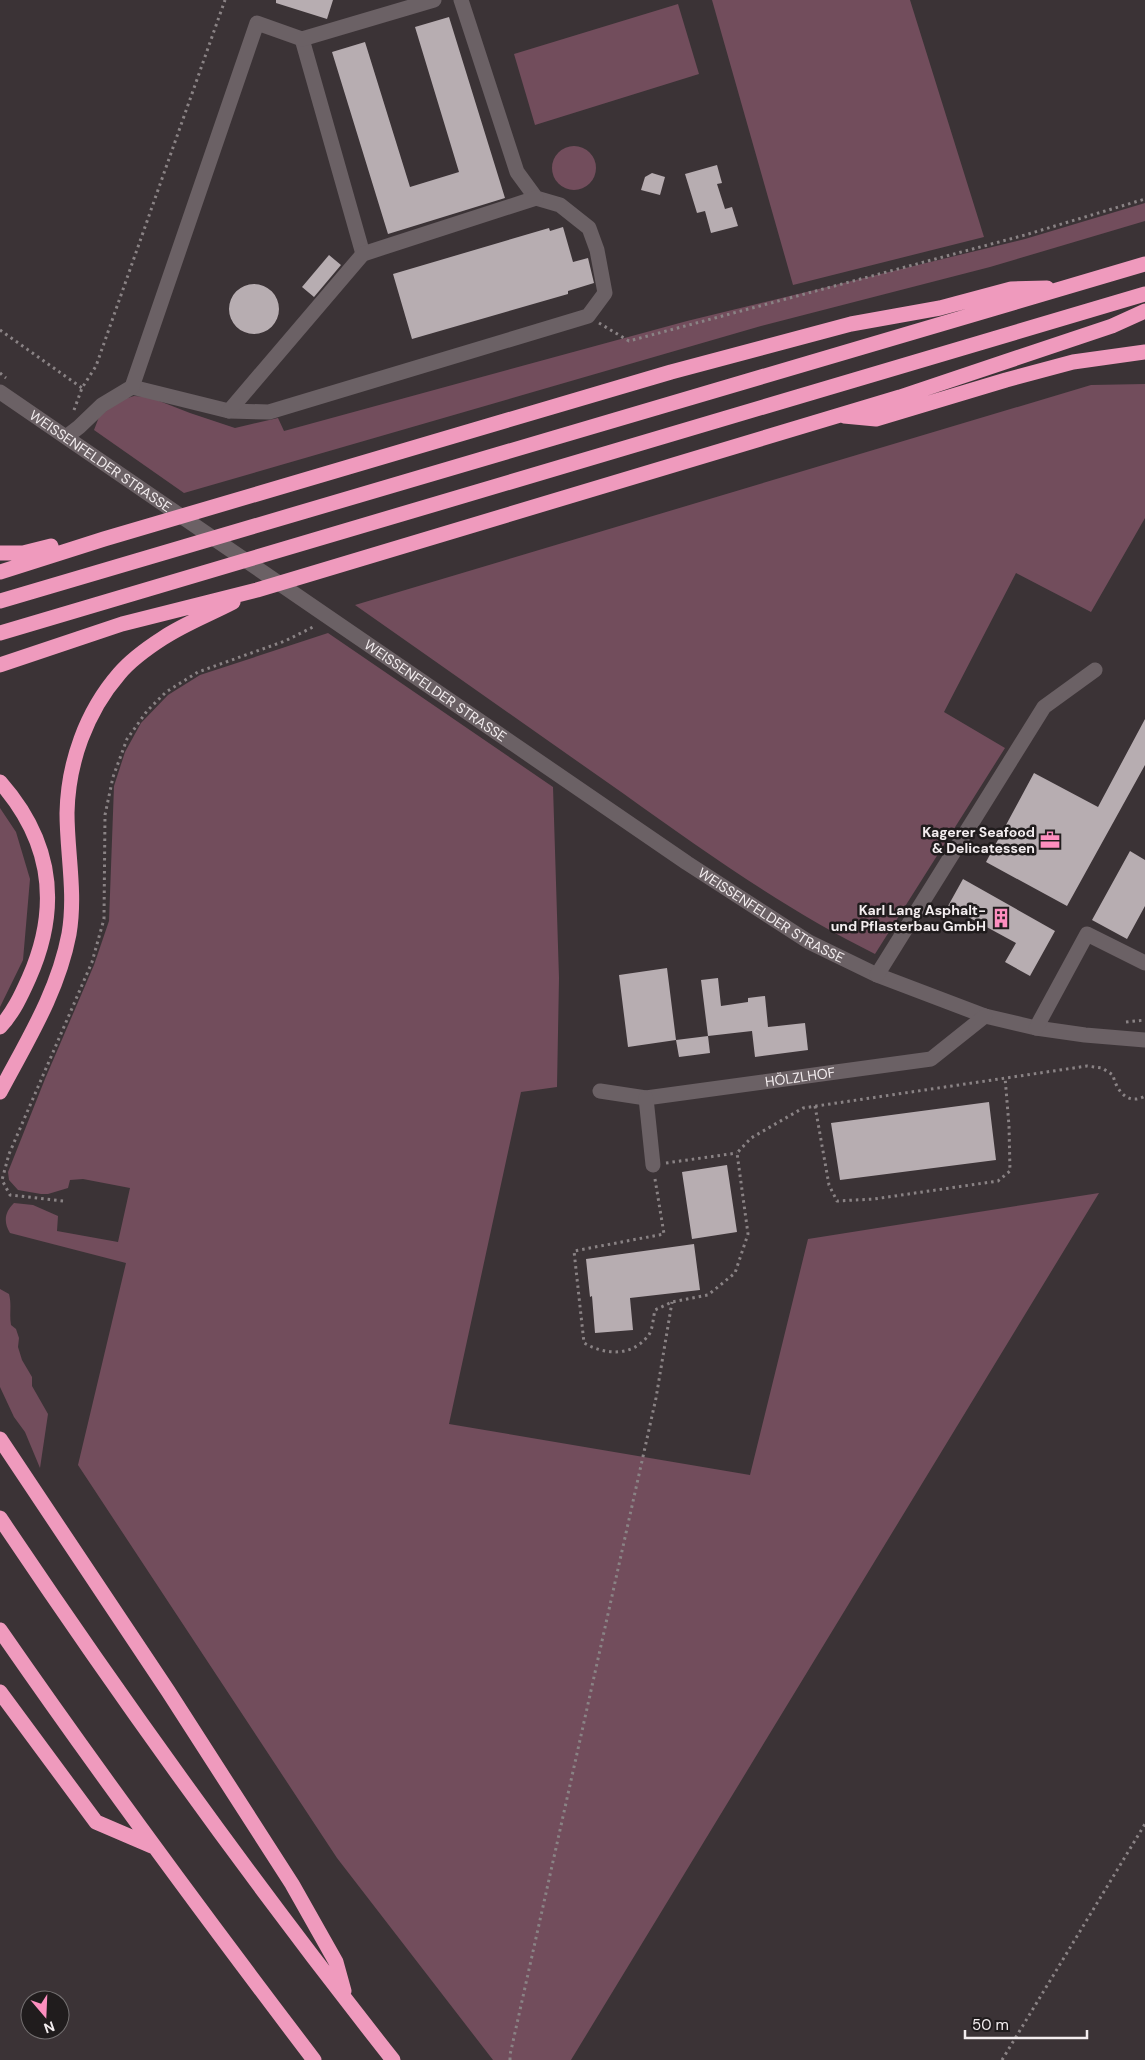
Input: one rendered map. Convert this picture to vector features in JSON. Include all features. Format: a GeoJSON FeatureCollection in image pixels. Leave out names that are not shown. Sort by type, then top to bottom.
{"type":"FeatureCollection","features":[{"type":"Feature","properties":{"kind":"highway"},"geometry":{"type":"LineString","coordinates":[[0,601],[1145,264]]}},
{"type":"Feature","properties":{"kind":"highway"},"geometry":{"type":"LineString","coordinates":[[0,572],[104,539],[671,372],[851,324],[940,308],[1011,289],[1068,288]]}},
{"type":"Feature","properties":{"kind":"highway"},"geometry":{"type":"LineString","coordinates":[[0,632],[1145,294]]}},
{"type":"Feature","properties":{"kind":"highway"},"geometry":{"type":"LineString","coordinates":[[0,666],[122,624],[257,590],[329,569],[900,397],[1112,326],[1145,311]]}},
{"type":"Feature","properties":{"kind":"highway"},"geometry":{"type":"LineString","coordinates":[[832,416],[876,419],[1072,362],[1145,352]]}},
{"type":"Feature","properties":{"kind":"highway"},"geometry":{"type":"LineString","coordinates":[[0,553],[23,554],[73,540],[104,539]]}},
{"type":"Feature","properties":{"kind":"highway"},"geometry":{"type":"LineString","coordinates":[[0,1092],[41,1016],[58,979],[69,933],[72,898],[68,813],[69,785],[76,753],[85,727],[102,697],[120,673],[163,638],[257,590]]}},
{"type":"Feature","properties":{"kind":"highway"},"geometry":{"type":"LineString","coordinates":[[0,782],[13,797],[37,837],[47,872],[49,903],[36,963],[18,1004],[0,1027]]}},
{"type":"Feature","properties":{"kind":"highway"},"geometry":{"type":"LineString","coordinates":[[0,1439],[168,1691],[292,1884],[336,1962],[346,2000]]}},
{"type":"Feature","properties":{"kind":"highway"},"geometry":{"type":"LineString","coordinates":[[0,1518],[116,1686],[224,1837],[393,2060]]}},
{"type":"Feature","properties":{"kind":"highway"},"geometry":{"type":"LineString","coordinates":[[0,1630],[153,1847],[314,2060]]}},
{"type":"Feature","properties":{"kind":"highway"},"geometry":{"type":"LineString","coordinates":[[0,1692],[96,1822],[153,1847]]}},
{"type":"Feature","properties":{"kind":"street"},"geometry":{"type":"LineString","coordinates":[[66,437],[79,428],[102,405],[132,387],[257,23],[302,39],[434,0]]}},
{"type":"Feature","properties":{"kind":"street"},"geometry":{"type":"LineString","coordinates":[[461,0],[517,172],[536,198]]}},
{"type":"Feature","properties":{"kind":"street"},"geometry":{"type":"LineString","coordinates":[[302,39],[363,254]]}},
{"type":"Feature","properties":{"kind":"street"},"geometry":{"type":"LineString","coordinates":[[132,387],[229,412],[269,412],[588,316],[605,293],[597,250],[589,228],[560,205],[536,198],[363,254],[229,412]]}},
{"type":"Feature","properties":{"kind":"street","name":"WEISSENFELDER STRASSE"},"geometry":{"type":"LineString","coordinates":[[0,392],[542,765],[782,926],[877,975],[985,1016],[1036,1028],[1143,1042]]}},
{"type":"Feature","properties":{"kind":"street"},"geometry":{"type":"LineString","coordinates":[[877,975],[1044,707],[1095,670]]}},
{"type":"Feature","properties":{"kind":"street"},"geometry":{"type":"LineString","coordinates":[[1036,1028],[1087,934],[1145,962]]}},
{"type":"Feature","properties":{"kind":"street","name":"HÖLZLHOF"},"geometry":{"type":"LineString","coordinates":[[600,1091],[646,1098],[931,1060],[985,1016]]}},
{"type":"Feature","properties":{"kind":"street"},"geometry":{"type":"LineString","coordinates":[[646,1098],[653,1165]]}},
{"type":"Feature","properties":{"kind":"path"},"geometry":{"type":"LineString","coordinates":[[0,330],[82,388],[96,366],[225,0]]}},
{"type":"Feature","properties":{"kind":"path"},"geometry":{"type":"LineString","coordinates":[[588,316],[629,341],[1016,238],[1145,198]]}},
{"type":"Feature","properties":{"kind":"path"},"geometry":{"type":"LineString","coordinates":[[63,1201],[10,1195],[2,1180],[10,1154],[92,962],[104,918],[105,815],[113,777],[127,739],[147,711],[166,692],[198,672],[285,642],[320,623],[326,616]]}},
{"type":"Feature","properties":{"kind":"path"},"geometry":{"type":"LineString","coordinates":[[1118,1022],[1145,1020]]}},
{"type":"Feature","properties":{"kind":"path"},"geometry":{"type":"LineString","coordinates":[[737,1153],[748,1234],[735,1274],[708,1295],[672,1302],[655,1310],[649,1335],[638,1345],[620,1353],[597,1350],[584,1343],[574,1251],[664,1234],[653,1165],[737,1153],[751,1138],[803,1108],[1005,1077],[1087,1066],[1102,1068],[1113,1075],[1116,1086],[1126,1097],[1140,1099],[1145,1096]]}},
{"type":"Feature","properties":{"kind":"path"},"geometry":{"type":"LineString","coordinates":[[815,1106],[829,1185],[837,1201],[874,1199],[989,1182],[998,1180],[1010,1171],[1005,1077]]}},
{"type":"Feature","properties":{"kind":"path"},"geometry":{"type":"LineString","coordinates":[[510,2060],[656,1398],[672,1302]]}},
{"type":"Feature","properties":{"kind":"path"},"geometry":{"type":"LineString","coordinates":[[1002,2060],[1145,1824]]}},
{"type":"Feature","properties":{"kind":"shaded area"},"geometry":{"type":"Polygon","coordinates":[[[712,0],[910,0],[984,237],[793,285],[712,0]]]}},
{"type":"Feature","properties":{"kind":"shaded area"},"geometry":{"type":"Polygon","coordinates":[[[678,4],[699,74],[535,125],[514,54],[678,4]]]}},
{"type":"Feature","properties":{"kind":"shaded area"},"geometry":{"type":"Polygon","coordinates":[[[574,146],[586,150],[592,156],[596,168],[592,180],[586,186],[574,190],[562,186],[556,180],[552,168],[556,156],[562,150],[574,146]]]}},
{"type":"Feature","properties":{"kind":"shaded area"},"geometry":{"type":"Polygon","coordinates":[[[1145,203],[1145,221],[990,267],[761,326],[184,493],[94,430],[99,417],[118,401],[134,396],[149,397],[235,428],[278,418],[284,431],[687,321],[1025,239],[1145,203]]]}},
{"type":"Feature","properties":{"kind":"shaded area"},"geometry":{"type":"Polygon","coordinates":[[[1145,384],[1145,518],[1091,612],[1016,573],[944,712],[1005,748],[875,954],[810,919],[716,859],[355,605],[1091,385],[1145,384]]]}},
{"type":"Feature","properties":{"kind":"shaded area"},"geometry":{"type":"Polygon","coordinates":[[[328,633],[553,787],[559,978],[557,1087],[521,1092],[449,1424],[750,1475],[808,1239],[1099,1193],[571,2060],[493,2060],[337,1858],[78,1465],[126,1263],[10,1233],[6,1225],[7,1213],[14,1203],[33,1205],[58,1216],[57,1231],[118,1242],[130,1188],[83,1179],[70,1180],[68,1188],[48,1194],[41,1194],[18,1190],[9,1180],[8,1172],[45,1079],[94,965],[109,921],[114,786],[125,752],[141,723],[168,695],[200,675],[328,633]]]}},
{"type":"Feature","properties":{"kind":"shaded area"},"geometry":{"type":"Polygon","coordinates":[[[0,808],[16,832],[30,879],[23,960],[0,1007],[0,808]]]}},
{"type":"Feature","properties":{"kind":"shaded area"},"geometry":{"type":"Polygon","coordinates":[[[0,1289],[9,1294],[11,1325],[16,1329],[19,1338],[18,1347],[22,1360],[32,1377],[32,1386],[48,1414],[40,1468],[25,1432],[14,1417],[0,1387],[0,1289]]]}},
{"type":"Feature","properties":{"kind":"building"},"geometry":{"type":"Polygon","coordinates":[[[276,0],[333,0],[327,19],[276,3],[276,0]]]}},
{"type":"Feature","properties":{"kind":"building"},"geometry":{"type":"Polygon","coordinates":[[[449,17],[505,198],[388,234],[332,52],[365,42],[410,187],[459,172],[415,27],[449,17]]]}},
{"type":"Feature","properties":{"kind":"building"},"geometry":{"type":"Polygon","coordinates":[[[717,165],[722,183],[717,184],[725,209],[732,207],[738,226],[711,233],[705,211],[697,213],[685,174],[717,165]]]}},
{"type":"Feature","properties":{"kind":"building"},"geometry":{"type":"Polygon","coordinates":[[[652,173],[665,177],[660,195],[641,190],[645,177],[652,173]]]}},
{"type":"Feature","properties":{"kind":"building"},"geometry":{"type":"Polygon","coordinates":[[[563,227],[573,262],[588,258],[594,283],[568,291],[568,294],[412,339],[393,274],[549,228],[550,231],[563,227]]]}},
{"type":"Feature","properties":{"kind":"building"},"geometry":{"type":"Polygon","coordinates":[[[329,255],[341,265],[314,297],[302,287],[329,255]]]}},
{"type":"Feature","properties":{"kind":"building"},"geometry":{"type":"Polygon","coordinates":[[[254,284],[263,286],[274,295],[279,309],[277,318],[268,329],[254,334],[245,332],[234,323],[229,309],[231,300],[240,289],[254,284]]]}},
{"type":"Feature","properties":{"kind":"building"},"geometry":{"type":"Polygon","coordinates":[[[1145,719],[1145,765],[1067,906],[986,862],[1034,773],[1098,807],[1145,719]]]}},
{"type":"Feature","properties":{"kind":"building"},"geometry":{"type":"Polygon","coordinates":[[[1130,851],[1145,860],[1145,906],[1127,939],[1092,920],[1130,851]]]}},
{"type":"Feature","properties":{"kind":"building","name":"Karl Lang Asphalt- und Pflasterbau GmbH"},"geometry":{"type":"Polygon","coordinates":[[[963,879],[1055,931],[1030,976],[1005,962],[1016,943],[948,906],[963,879]]]}},
{"type":"Feature","properties":{"kind":"building"},"geometry":{"type":"Polygon","coordinates":[[[667,968],[676,1040],[628,1047],[619,975],[667,968]]]}},
{"type":"Feature","properties":{"kind":"building"},"geometry":{"type":"Polygon","coordinates":[[[718,978],[721,1006],[748,1002],[748,998],[765,996],[768,1027],[805,1023],[808,1050],[755,1057],[752,1031],[708,1036],[701,980],[718,978]]]}},
{"type":"Feature","properties":{"kind":"building"},"geometry":{"type":"Polygon","coordinates":[[[708,1036],[710,1053],[679,1057],[676,1040],[708,1036]]]}},
{"type":"Feature","properties":{"kind":"building"},"geometry":{"type":"Polygon","coordinates":[[[989,1102],[996,1160],[840,1180],[831,1123],[989,1102]]]}},
{"type":"Feature","properties":{"kind":"building"},"geometry":{"type":"Polygon","coordinates":[[[727,1165],[737,1232],[692,1239],[682,1172],[727,1165]]]}},
{"type":"Feature","properties":{"kind":"building"},"geometry":{"type":"Polygon","coordinates":[[[694,1244],[700,1290],[630,1298],[633,1330],[595,1333],[586,1259],[694,1244]]]}},
{"type":"Feature","properties":{"kind":"place","name":"Kagerer Seafood & Delicatessen"},"geometry":{"type":"Point","coordinates":[1050,840]}},
{"type":"Feature","properties":{"kind":"place","name":"Karl Lang Asphalt- und Pflasterbau GmbH"},"geometry":{"type":"Point","coordinates":[1001,918]}}]}
